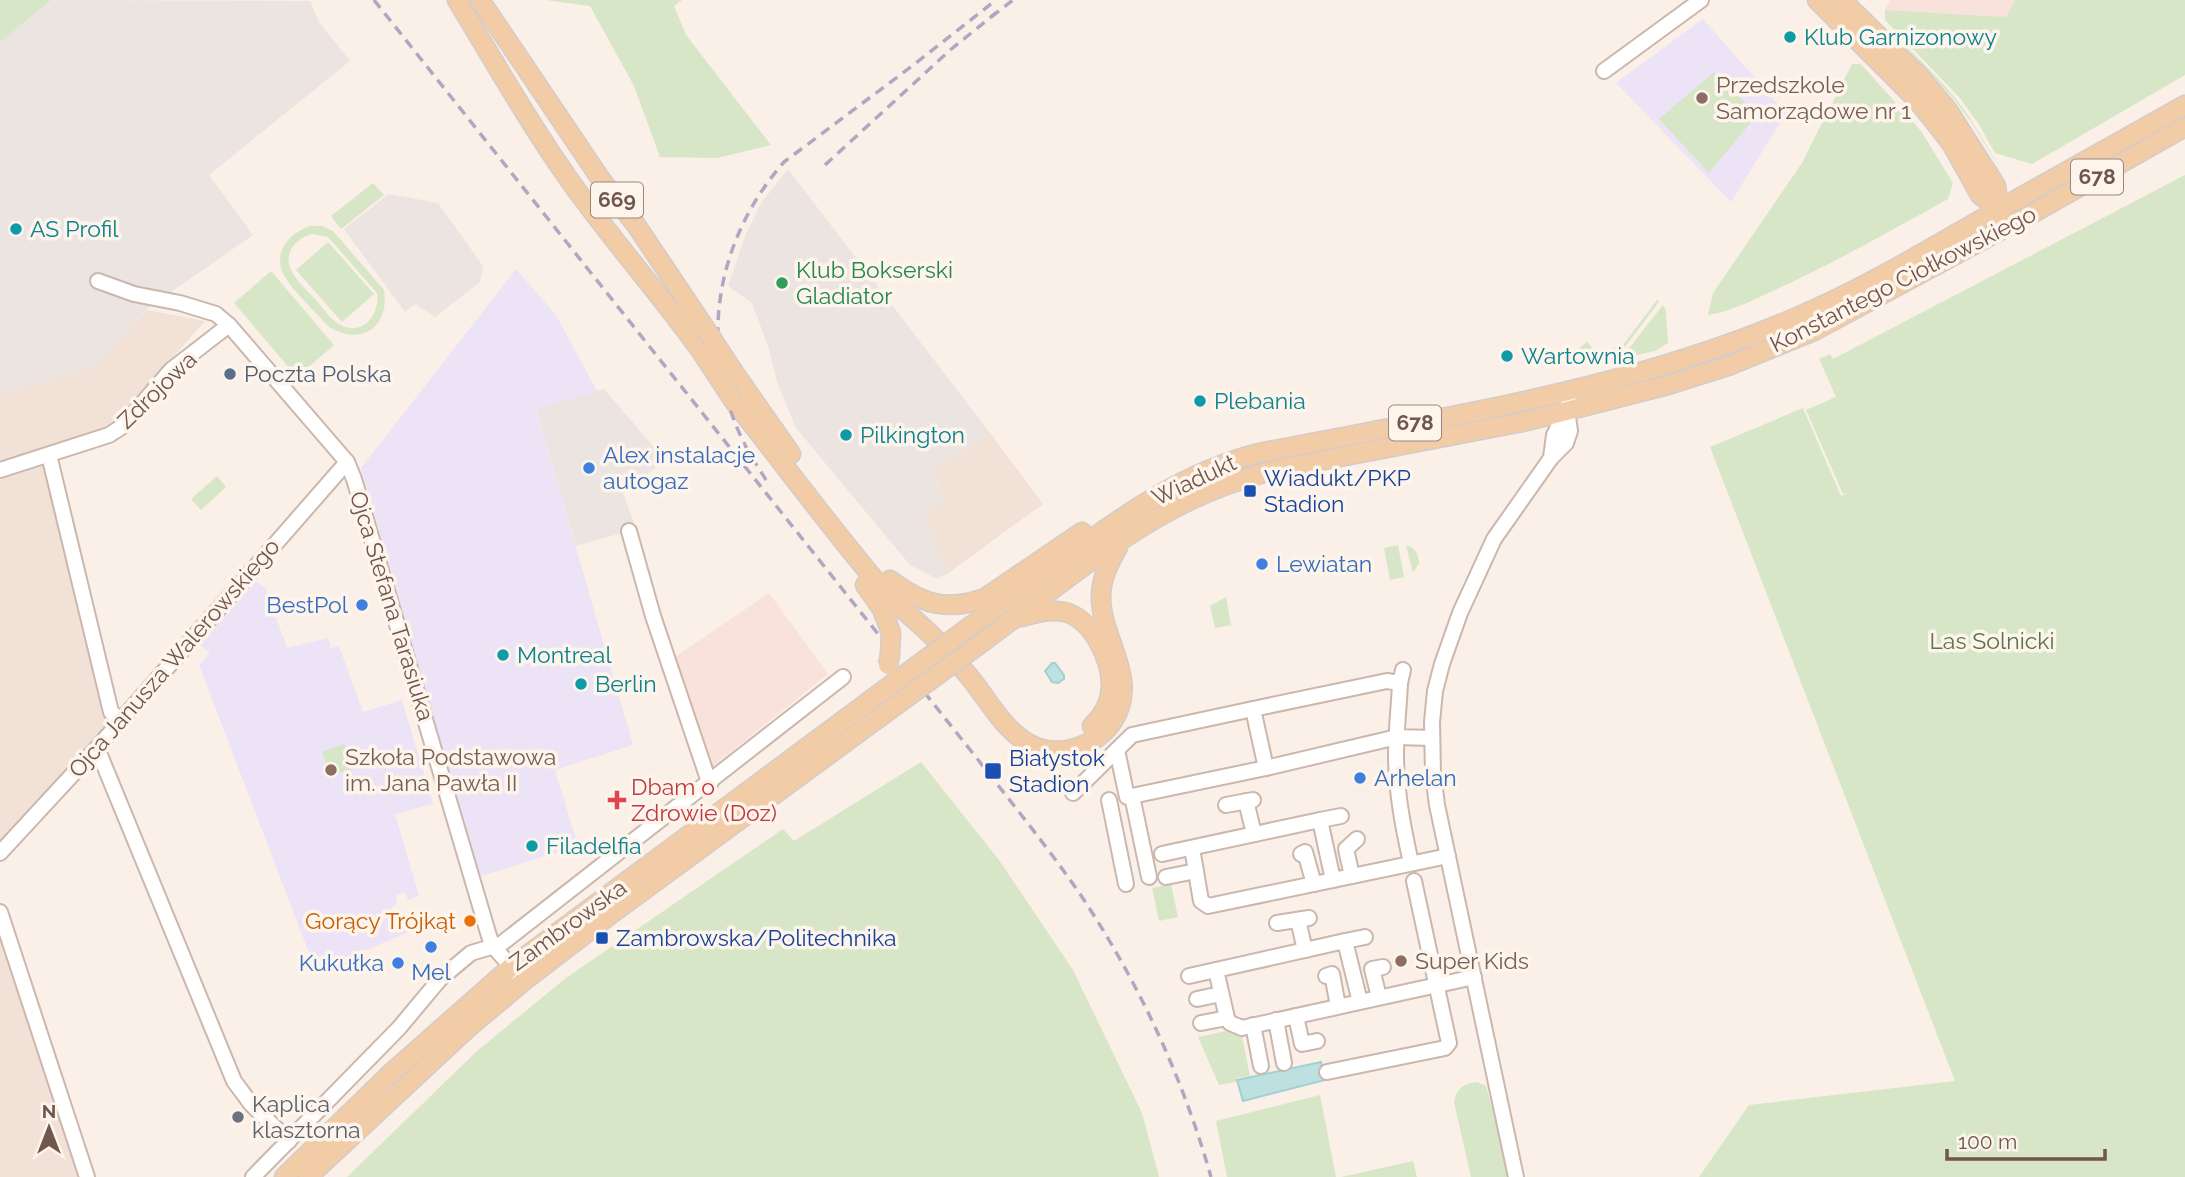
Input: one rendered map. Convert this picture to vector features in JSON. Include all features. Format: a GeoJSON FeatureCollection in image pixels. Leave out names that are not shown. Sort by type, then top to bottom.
{"type":"FeatureCollection","features":[{"type":"Feature","properties":{"kind":"main road","name":"669"},"geometry":{"type":"LineString","coordinates":[[457,0],[540,138],[679,321],[733,400]]}},
{"type":"Feature","properties":{"kind":"main road","name":"669"},"geometry":{"type":"LineString","coordinates":[[480,0],[602,181],[636,225],[777,436],[890,580]]}},
{"type":"Feature","properties":{"kind":"main road"},"geometry":{"type":"LineString","coordinates":[[1817,0],[1848,5],[1920,77],[1947,109],[1996,186],[1999,209],[2008,226]]}},
{"type":"Feature","properties":{"kind":"main road","name":"Konstantego Ciołkowskiego"},"geometry":{"type":"LineString","coordinates":[[1567,410],[1668,385],[1728,366],[1814,331],[1867,293],[1999,209],[2185,105]]}},
{"type":"Feature","properties":{"kind":"main road","name":"Konstantego Ciołkowskiego"},"geometry":{"type":"LineString","coordinates":[[1570,390],[1671,362],[1867,293],[2008,226],[2185,127]]}},
{"type":"Feature","properties":{"kind":"main road","name":"Wiadukt"},"geometry":{"type":"LineString","coordinates":[[874,698],[893,672],[972,625],[1156,495],[1203,471],[1259,453],[1524,402],[1570,390]]}},
{"type":"Feature","properties":{"kind":"main road"},"geometry":{"type":"LineString","coordinates":[[733,400],[884,591],[937,641],[1012,731],[1033,746],[1055,751],[1083,746],[1099,737],[1117,714],[1123,690],[1122,676],[1105,623],[1101,597],[1107,566],[1121,541]]}},
{"type":"Feature","properties":{"kind":"main road"},"geometry":{"type":"LineString","coordinates":[[733,400],[756,442],[875,598],[888,621],[893,672],[883,675],[871,693],[847,718]]}},
{"type":"Feature","properties":{"kind":"main road","name":"Wiadukt"},"geometry":{"type":"LineString","coordinates":[[888,711],[1121,541],[1192,499],[1261,473],[1314,460],[1516,423],[1567,410]]}},
{"type":"Feature","properties":{"kind":"main road"},"geometry":{"type":"LineString","coordinates":[[890,580],[915,597],[930,603],[952,606],[975,601],[996,591],[1040,559],[1129,503],[1156,495]]}},
{"type":"Feature","properties":{"kind":"main road"},"geometry":{"type":"LineString","coordinates":[[890,580],[914,607],[957,647],[1018,721],[1027,728],[1048,739],[1064,740],[1091,728],[1105,711],[1111,687],[1106,661],[1093,631],[1077,617],[1065,612],[1040,612],[1012,620]]}},
{"type":"Feature","properties":{"kind":"main road","name":"Zambrowska"},"geometry":{"type":"LineString","coordinates":[[284,1177],[391,1073],[510,967],[874,698]]}},
{"type":"Feature","properties":{"kind":"main road","name":"Zambrowska"},"geometry":{"type":"LineString","coordinates":[[308,1177],[458,1037],[524,981],[888,711]]}},
{"type":"Feature","properties":{"kind":"street"},"geometry":{"type":"LineString","coordinates":[[1604,71],[1701,0]]}},
{"type":"Feature","properties":{"kind":"street"},"geometry":{"type":"LineString","coordinates":[[97,281],[134,294],[180,303],[216,314],[347,463]]}},
{"type":"Feature","properties":{"kind":"street","name":"Zdrojowa"},"geometry":{"type":"LineString","coordinates":[[0,470],[110,435],[123,426],[171,370],[229,326]]}},
{"type":"Feature","properties":{"kind":"street"},"geometry":{"type":"LineString","coordinates":[[1516,1177],[1437,805],[1432,738],[1435,691],[1467,596],[1494,540],[1551,458],[1555,435],[1567,410],[1570,390]]}},
{"type":"Feature","properties":{"kind":"street"},"geometry":{"type":"LineString","coordinates":[[49,455],[111,712],[120,720]]}},
{"type":"Feature","properties":{"kind":"street","name":"Ojca Janusza Walerowskiego"},"geometry":{"type":"LineString","coordinates":[[0,853],[97,748],[347,463]]}},
{"type":"Feature","properties":{"kind":"street","name":"Ojca Stefana Tarasiuka"},"geometry":{"type":"LineString","coordinates":[[347,463],[354,478],[493,946],[524,981]]}},
{"type":"Feature","properties":{"kind":"street"},"geometry":{"type":"LineString","coordinates":[[629,531],[653,617],[711,782]]}},
{"type":"Feature","properties":{"kind":"street","name":"Zambrowska"},"geometry":{"type":"LineString","coordinates":[[253,1177],[399,1028],[440,979],[463,958],[500,944],[843,677]]}},
{"type":"Feature","properties":{"kind":"street"},"geometry":{"type":"LineString","coordinates":[[1073,793],[1129,737],[1136,734],[1401,677],[1396,754],[1401,817],[1411,863]]}},
{"type":"Feature","properties":{"kind":"street"},"geometry":{"type":"LineString","coordinates":[[1253,709],[1266,768]]}},
{"type":"Feature","properties":{"kind":"street"},"geometry":{"type":"LineString","coordinates":[[1101,787],[1104,801],[1266,768],[1397,737],[1432,738]]}},
{"type":"Feature","properties":{"kind":"street"},"geometry":{"type":"LineString","coordinates":[[97,748],[234,1081],[251,1104],[289,1141]]}},
{"type":"Feature","properties":{"kind":"street"},"geometry":{"type":"LineString","coordinates":[[1117,750],[1149,877]]}},
{"type":"Feature","properties":{"kind":"street"},"geometry":{"type":"LineString","coordinates":[[1109,800],[1126,884]]}},
{"type":"Feature","properties":{"kind":"street"},"geometry":{"type":"LineString","coordinates":[[1226,805],[1251,800],[1254,834]]}},
{"type":"Feature","properties":{"kind":"street"},"geometry":{"type":"LineString","coordinates":[[1162,854],[1341,816]]}},
{"type":"Feature","properties":{"kind":"street"},"geometry":{"type":"LineString","coordinates":[[1320,820],[1333,880]]}},
{"type":"Feature","properties":{"kind":"street"},"geometry":{"type":"LineString","coordinates":[[1352,876],[1346,849],[1357,839]]}},
{"type":"Feature","properties":{"kind":"street"},"geometry":{"type":"LineString","coordinates":[[1192,848],[1201,901],[1208,906],[1448,856]]}},
{"type":"Feature","properties":{"kind":"street"},"geometry":{"type":"LineString","coordinates":[[1301,853],[1306,852],[1314,884]]}},
{"type":"Feature","properties":{"kind":"street"},"geometry":{"type":"LineString","coordinates":[[1166,877],[1196,871]]}},
{"type":"Feature","properties":{"kind":"street"},"geometry":{"type":"LineString","coordinates":[[1327,1072],[1445,1048],[1449,1043],[1414,881]]}},
{"type":"Feature","properties":{"kind":"street"},"geometry":{"type":"LineString","coordinates":[[0,912],[87,1177]]}},
{"type":"Feature","properties":{"kind":"street"},"geometry":{"type":"LineString","coordinates":[[1277,923],[1303,919],[1305,950]]}},
{"type":"Feature","properties":{"kind":"street"},"geometry":{"type":"LineString","coordinates":[[1189,976],[1365,937]]}},
{"type":"Feature","properties":{"kind":"street"},"geometry":{"type":"LineString","coordinates":[[1345,941],[1360,1002]]}},
{"type":"Feature","properties":{"kind":"street"},"geometry":{"type":"LineString","coordinates":[[1379,997],[1373,969],[1383,967]]}},
{"type":"Feature","properties":{"kind":"street"},"geometry":{"type":"LineString","coordinates":[[1216,971],[1227,1018],[1235,1027],[1242,1028],[1474,977]]}},
{"type":"Feature","properties":{"kind":"street"},"geometry":{"type":"LineString","coordinates":[[1326,976],[1332,975],[1338,1006]]}},
{"type":"Feature","properties":{"kind":"street"},"geometry":{"type":"LineString","coordinates":[[1197,999],[1221,993]]}},
{"type":"Feature","properties":{"kind":"street"},"geometry":{"type":"LineString","coordinates":[[1296,1016],[1301,1044],[1317,1041]]}},
{"type":"Feature","properties":{"kind":"street"},"geometry":{"type":"LineString","coordinates":[[1201,1023],[1227,1018]]}},
{"type":"Feature","properties":{"kind":"street"},"geometry":{"type":"LineString","coordinates":[[1276,1020],[1284,1063]]}},
{"type":"Feature","properties":{"kind":"street"},"geometry":{"type":"LineString","coordinates":[[1253,1026],[1261,1066]]}},
{"type":"Feature","properties":{"kind":"shaded area"},"geometry":{"type":"Polygon","coordinates":[[[51,0],[310,1],[319,22],[350,61],[209,175],[253,235],[148,308],[92,368],[0,394],[0,42],[51,0]]]}},
{"type":"Feature","properties":{"kind":"shaded area"},"geometry":{"type":"Polygon","coordinates":[[[1890,0],[2015,0],[2006,17],[1885,10],[1890,0]]]}},
{"type":"Feature","properties":{"kind":"shaded area","name":"Przedszkole Samorządowe nr 1"},"geometry":{"type":"Polygon","coordinates":[[[1703,19],[1786,113],[1731,202],[1616,83],[1703,19]]]}},
{"type":"Feature","properties":{"kind":"shaded area"},"geometry":{"type":"Polygon","coordinates":[[[788,169],[990,433],[933,470],[945,504],[924,512],[947,574],[937,579],[910,565],[796,428],[778,385],[769,349],[752,303],[728,286],[745,236],[761,203],[788,169]]]}},
{"type":"Feature","properties":{"kind":"shaded area"},"geometry":{"type":"Polygon","coordinates":[[[389,194],[438,203],[483,266],[480,282],[435,317],[415,304],[405,312],[344,229],[389,194]]]}},
{"type":"Feature","properties":{"kind":"shaded area"},"geometry":{"type":"Polygon","coordinates":[[[516,269],[556,315],[597,391],[536,409],[633,745],[555,770],[578,846],[478,877],[361,468],[516,269]]]}},
{"type":"Feature","properties":{"kind":"shaded area"},"geometry":{"type":"Polygon","coordinates":[[[147,310],[205,321],[112,426],[0,460],[0,394],[92,368],[147,310]]]}},
{"type":"Feature","properties":{"kind":"shaded area"},"geometry":{"type":"Polygon","coordinates":[[[604,389],[665,460],[623,493],[636,529],[576,546],[536,408],[604,389]]]}},
{"type":"Feature","properties":{"kind":"shaded area"},"geometry":{"type":"Polygon","coordinates":[[[990,433],[1043,504],[947,574],[924,512],[945,504],[933,469],[990,433]]]}},
{"type":"Feature","properties":{"kind":"shaded area"},"geometry":{"type":"Polygon","coordinates":[[[48,464],[113,716],[0,843],[0,479],[48,464]]]}},
{"type":"Feature","properties":{"kind":"shaded area","name":"Szkoła Podstawowa im. Jana Pawła II"},"geometry":{"type":"Polygon","coordinates":[[[256,581],[266,589],[287,648],[328,638],[331,648],[339,646],[363,712],[402,700],[433,804],[395,814],[419,896],[408,900],[405,892],[397,895],[396,904],[391,908],[395,916],[404,918],[409,932],[318,970],[314,966],[199,665],[210,653],[200,645],[256,581]]]}},
{"type":"Feature","properties":{"kind":"shaded area"},"geometry":{"type":"Polygon","coordinates":[[[769,593],[828,674],[712,767],[672,659],[769,593]]]}},
{"type":"Feature","properties":{"kind":"shaded area"},"geometry":{"type":"Polygon","coordinates":[[[0,906],[91,1177],[0,1177],[0,906]]]}},
{"type":"Feature","properties":{"kind":"green space"},"geometry":{"type":"Polygon","coordinates":[[[0,0],[51,0],[0,42],[0,0]]]}},
{"type":"Feature","properties":{"kind":"green space"},"geometry":{"type":"Polygon","coordinates":[[[546,0],[682,0],[674,6],[686,35],[771,145],[717,158],[660,157],[634,86],[590,6],[546,0]]]}},
{"type":"Feature","properties":{"kind":"green space"},"geometry":{"type":"Polygon","coordinates":[[[2015,0],[2185,0],[2185,75],[2032,164],[1995,153],[1959,97],[1885,20],[1885,10],[2006,17],[2015,0]]]}},
{"type":"Feature","properties":{"kind":"green space"},"geometry":{"type":"Polygon","coordinates":[[[1883,23],[1956,99],[2003,174],[1954,99],[1883,23]]]}},
{"type":"Feature","properties":{"kind":"green space"},"geometry":{"type":"Polygon","coordinates":[[[1852,64],[1861,64],[1921,131],[1953,183],[1948,199],[1800,278],[1744,304],[1708,315],[1713,293],[1802,163],[1852,64]]]}},
{"type":"Feature","properties":{"kind":"green space"},"geometry":{"type":"Polygon","coordinates":[[[1714,72],[1757,115],[1709,173],[1659,119],[1714,72]]]}},
{"type":"Feature","properties":{"kind":"green space","name":"Las Solnicki"},"geometry":{"type":"Polygon","coordinates":[[[2185,175],[2185,1177],[1699,1177],[1749,1105],[1955,1081],[1710,447],[1803,408],[1841,496],[1850,492],[1843,494],[1806,410],[1836,397],[1819,359],[1830,354],[1833,359],[2185,175]]]}},
{"type":"Feature","properties":{"kind":"green space"},"geometry":{"type":"Polygon","coordinates":[[[373,183],[384,195],[341,229],[331,216],[373,183]]]}},
{"type":"Feature","properties":{"kind":"green space"},"geometry":{"type":"Polygon","coordinates":[[[322,226],[333,231],[384,290],[383,314],[371,330],[352,335],[329,327],[285,277],[281,268],[281,252],[289,239],[303,229],[322,226]],[[312,234],[296,243],[290,252],[291,270],[334,321],[350,328],[364,325],[376,308],[377,293],[328,237],[312,234]]]}},
{"type":"Feature","properties":{"kind":"green space"},"geometry":{"type":"Polygon","coordinates":[[[328,242],[374,294],[342,322],[296,270],[328,242]]]}},
{"type":"Feature","properties":{"kind":"green space"},"geometry":{"type":"Polygon","coordinates":[[[271,271],[334,345],[297,377],[234,303],[271,271]]]}},
{"type":"Feature","properties":{"kind":"green space"},"geometry":{"type":"Polygon","coordinates":[[[1657,300],[1659,302],[1614,361],[1593,366],[1579,348],[1587,342],[1597,353],[1623,345],[1657,300]]]}},
{"type":"Feature","properties":{"kind":"green space"},"geometry":{"type":"Polygon","coordinates":[[[1663,305],[1666,311],[1668,343],[1655,351],[1624,358],[1623,356],[1663,305]]]}},
{"type":"Feature","properties":{"kind":"green space"},"geometry":{"type":"Polygon","coordinates":[[[217,476],[226,487],[201,510],[191,499],[217,476]]]}},
{"type":"Feature","properties":{"kind":"green space"},"geometry":{"type":"Polygon","coordinates":[[[1398,545],[1404,577],[1390,580],[1384,548],[1398,545]]]}},
{"type":"Feature","properties":{"kind":"green space"},"geometry":{"type":"Polygon","coordinates":[[[1406,545],[1414,550],[1418,557],[1419,563],[1413,573],[1406,545]]]}},
{"type":"Feature","properties":{"kind":"green space"},"geometry":{"type":"Polygon","coordinates":[[[1226,597],[1231,625],[1215,628],[1210,606],[1226,597]]]}},
{"type":"Feature","properties":{"kind":"green space"},"geometry":{"type":"Polygon","coordinates":[[[344,744],[353,768],[331,776],[322,752],[344,744]]]}},
{"type":"Feature","properties":{"kind":"green space"},"geometry":{"type":"Polygon","coordinates":[[[921,762],[999,860],[1073,970],[1142,1113],[1159,1177],[347,1177],[477,1051],[566,978],[783,829],[794,841],[921,762]]]}},
{"type":"Feature","properties":{"kind":"green space"},"geometry":{"type":"Polygon","coordinates":[[[1171,884],[1178,917],[1159,921],[1152,888],[1171,884]]]}},
{"type":"Feature","properties":{"kind":"green space"},"geometry":{"type":"Polygon","coordinates":[[[1226,1031],[1242,1037],[1250,1076],[1219,1085],[1198,1037],[1226,1031]]]}},
{"type":"Feature","properties":{"kind":"green space"},"geometry":{"type":"Polygon","coordinates":[[[1477,1082],[1486,1086],[1511,1177],[1471,1177],[1454,1102],[1461,1088],[1477,1082]]]}},
{"type":"Feature","properties":{"kind":"green space"},"geometry":{"type":"Polygon","coordinates":[[[1320,1095],[1336,1177],[1227,1177],[1216,1121],[1320,1095]]]}},
{"type":"Feature","properties":{"kind":"green space"},"geometry":{"type":"Polygon","coordinates":[[[1413,1161],[1417,1177],[1341,1177],[1413,1161]]]}},
{"type":"Feature","properties":{"kind":"water"},"geometry":{"type":"Polygon","coordinates":[[[1055,663],[1064,675],[1064,679],[1058,683],[1052,682],[1045,671],[1055,663]]]}},
{"type":"Feature","properties":{"kind":"water"},"geometry":{"type":"Polygon","coordinates":[[[1321,1062],[1325,1080],[1243,1101],[1237,1080],[1321,1062]]]}},
{"type":"Feature","properties":{"kind":"railway"},"geometry":{"type":"LineString","coordinates":[[374,0],[1032,828],[1070,880],[1122,963],[1157,1032],[1187,1104],[1211,1177]]}},
{"type":"Feature","properties":{"kind":"railway"},"geometry":{"type":"LineString","coordinates":[[766,480],[744,443],[729,407],[721,370],[718,333],[720,296],[742,226],[761,193],[784,162],[996,0]]}},
{"type":"Feature","properties":{"kind":"railway"},"geometry":{"type":"LineString","coordinates":[[991,17],[1013,0]]}},
{"type":"Feature","properties":{"kind":"railway"},"geometry":{"type":"LineString","coordinates":[[825,165],[949,51],[997,12]]}},
{"type":"Feature","properties":{"kind":"place","name":"Klub Garnizonowy"},"geometry":{"type":"Point","coordinates":[1790,37]}},
{"type":"Feature","properties":{"kind":"place","name":"Przedszkole Samorządowe nr 1"},"geometry":{"type":"Point","coordinates":[1702,98]}},
{"type":"Feature","properties":{"kind":"place","name":"AS Profil"},"geometry":{"type":"Point","coordinates":[16,229]}},
{"type":"Feature","properties":{"kind":"place","name":"Klub Bokserski Gladiator"},"geometry":{"type":"Point","coordinates":[782,283]}},
{"type":"Feature","properties":{"kind":"place","name":"Wartownia"},"geometry":{"type":"Point","coordinates":[1507,356]}},
{"type":"Feature","properties":{"kind":"place","name":"Poczta Polska"},"geometry":{"type":"Point","coordinates":[230,374]}},
{"type":"Feature","properties":{"kind":"place","name":"Plebania"},"geometry":{"type":"Point","coordinates":[1200,401]}},
{"type":"Feature","properties":{"kind":"place","name":"Pilkington"},"geometry":{"type":"Point","coordinates":[846,435]}},
{"type":"Feature","properties":{"kind":"place","name":"Alex instalacje autogaz"},"geometry":{"type":"Point","coordinates":[589,468]}},
{"type":"Feature","properties":{"kind":"place","name":"Wiadukt/PKP Stadion"},"geometry":{"type":"Point","coordinates":[1250,491]}},
{"type":"Feature","properties":{"kind":"place","name":"Lewiatan"},"geometry":{"type":"Point","coordinates":[1262,564]}},
{"type":"Feature","properties":{"kind":"place","name":"BestPol"},"geometry":{"type":"Point","coordinates":[362,605]}},
{"type":"Feature","properties":{"kind":"place","name":"Montreal"},"geometry":{"type":"Point","coordinates":[503,655]}},
{"type":"Feature","properties":{"kind":"place","name":"Berlin"},"geometry":{"type":"Point","coordinates":[581,684]}},
{"type":"Feature","properties":{"kind":"place","name":"Szkoła Podstawowa im. Jana Pawła II"},"geometry":{"type":"Point","coordinates":[331,770]}},
{"type":"Feature","properties":{"kind":"place","name":"Białystok Stadion"},"geometry":{"type":"Point","coordinates":[993,771]}},
{"type":"Feature","properties":{"kind":"place","name":"Arhelan"},"geometry":{"type":"Point","coordinates":[1360,778]}},
{"type":"Feature","properties":{"kind":"place","name":"Dbam o Zdrowie (Doz)"},"geometry":{"type":"Point","coordinates":[617,800]}},
{"type":"Feature","properties":{"kind":"place","name":"Filadelfia"},"geometry":{"type":"Point","coordinates":[532,846]}},
{"type":"Feature","properties":{"kind":"place","name":"Gorący Trójkąt"},"geometry":{"type":"Point","coordinates":[470,921]}},
{"type":"Feature","properties":{"kind":"place","name":"Zambrowska/Politechnika"},"geometry":{"type":"Point","coordinates":[602,938]}},
{"type":"Feature","properties":{"kind":"place","name":"Mel"},"geometry":{"type":"Point","coordinates":[431,947]}},
{"type":"Feature","properties":{"kind":"place","name":"Super Kids"},"geometry":{"type":"Point","coordinates":[1401,961]}},
{"type":"Feature","properties":{"kind":"place","name":"Kukułka"},"geometry":{"type":"Point","coordinates":[398,963]}},
{"type":"Feature","properties":{"kind":"place","name":"Kaplica klasztorna"},"geometry":{"type":"Point","coordinates":[238,1117]}}]}
